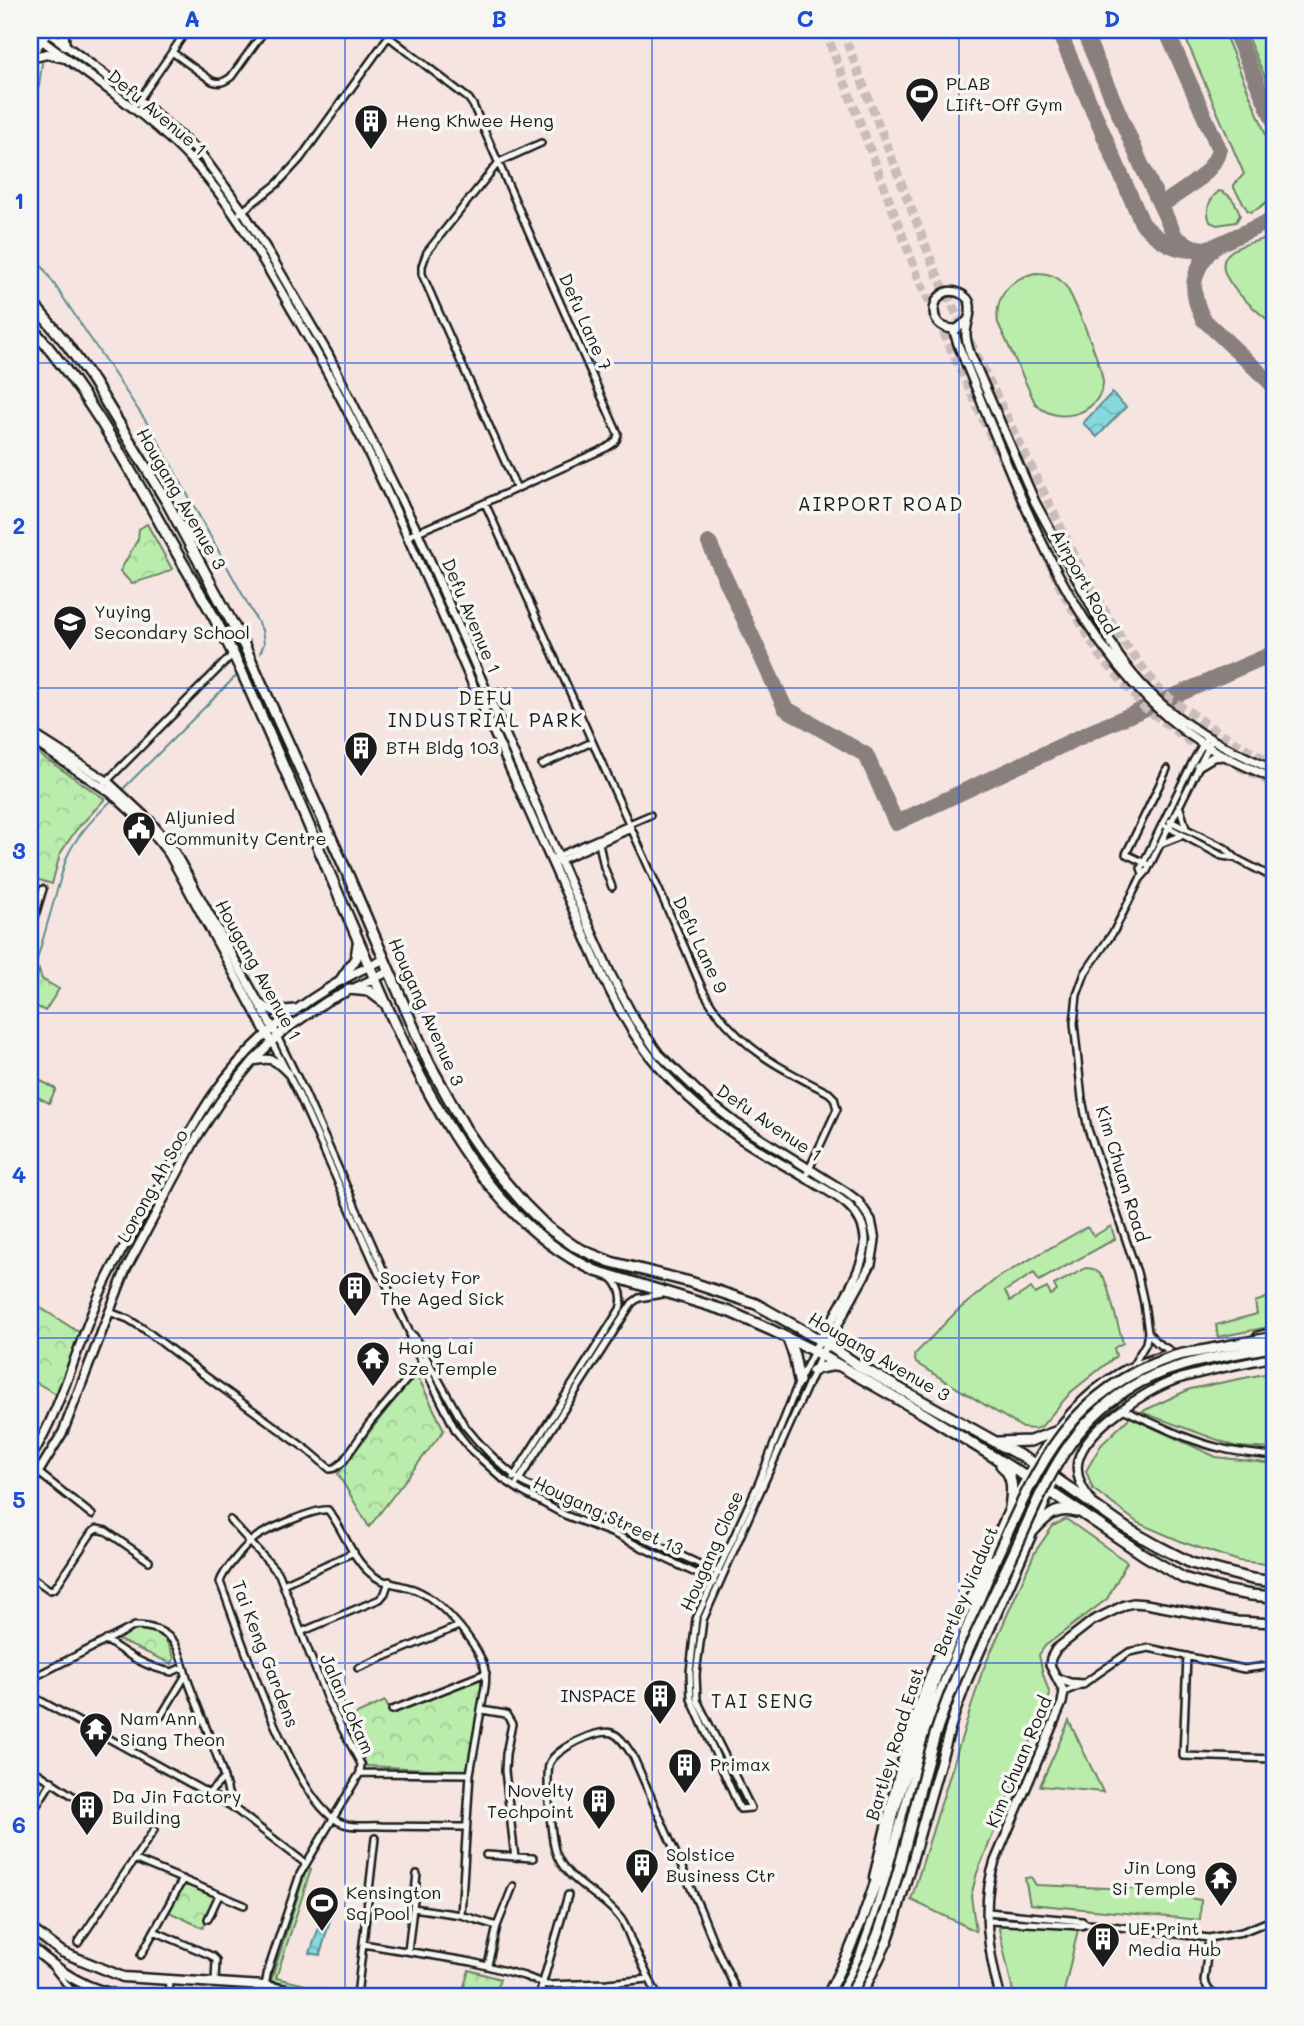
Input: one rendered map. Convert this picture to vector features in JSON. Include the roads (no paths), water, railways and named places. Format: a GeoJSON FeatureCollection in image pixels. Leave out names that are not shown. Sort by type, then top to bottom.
{"type":"FeatureCollection","features":[{"type":"Feature","properties":{"kind":"highway","name":"Hougang Avenue 3"},"geometry":{"type":"LineString","coordinates":[[30,300],[65,342],[99,391],[168,504],[244,645],[429,1063],[465,1128],[505,1182],[547,1227],[575,1246],[611,1262],[690,1282],[756,1304],[859,1366],[1035,1464],[1126,1528],[1191,1563],[1243,1577],[1274,1581]]}},
{"type":"Feature","properties":{"kind":"highway","name":"Hougang Avenue 3"},"geometry":{"type":"LineString","coordinates":[[30,326],[96,412],[233,654],[386,1004],[440,1111],[485,1180],[540,1237],[579,1264],[730,1312],[818,1353],[987,1452],[1144,1555],[1183,1577],[1228,1591],[1274,1597]]}},
{"type":"Feature","properties":{"kind":"highway"},"geometry":{"type":"LineString","coordinates":[[96,412],[100,404],[99,391]]}},
{"type":"Feature","properties":{"kind":"highway"},"geometry":{"type":"LineString","coordinates":[[341,980],[356,958],[357,938]]}},
{"type":"Feature","properties":{"kind":"highway"},"geometry":{"type":"LineString","coordinates":[[349,989],[369,991],[386,1004]]}},
{"type":"Feature","properties":{"kind":"highway","name":"Bartley Viaduct"},"geometry":{"type":"LineString","coordinates":[[840,1996],[861,1955],[878,1907],[931,1716],[996,1558],[1027,1490],[1055,1441],[1093,1400],[1126,1377],[1170,1357],[1274,1334]]}},
{"type":"Feature","properties":{"kind":"highway"},"geometry":{"type":"LineString","coordinates":[[788,1339],[799,1381]]}},
{"type":"Feature","properties":{"kind":"highway","name":"Bartley Viaduct"},"geometry":{"type":"LineString","coordinates":[[850,1996],[887,1913],[932,1746],[955,1682],[1061,1455],[1096,1414],[1114,1398],[1142,1381],[1181,1366],[1274,1346]]}},
{"type":"Feature","properties":{"kind":"highway"},"geometry":{"type":"LineString","coordinates":[[813,1371],[837,1365]]}},
{"type":"Feature","properties":{"kind":"highway"},"geometry":{"type":"LineString","coordinates":[[996,1442],[1030,1441],[1055,1432]]}},
{"type":"Feature","properties":{"kind":"highway"},"geometry":{"type":"LineString","coordinates":[[987,1452],[1008,1471],[1012,1484],[1010,1508]]}},
{"type":"Feature","properties":{"kind":"highway"},"geometry":{"type":"LineString","coordinates":[[1033,1531],[1046,1517],[1059,1510],[1072,1510],[1088,1517]]}},
{"type":"Feature","properties":{"kind":"highway"},"geometry":{"type":"LineString","coordinates":[[864,1915],[880,1870],[894,1811],[936,1676],[964,1610],[996,1558]]}},
{"type":"Feature","properties":{"kind":"main road"},"geometry":{"type":"LineString","coordinates":[[63,30],[65,46]]}},
{"type":"Feature","properties":{"kind":"main road"},"geometry":{"type":"LineString","coordinates":[[30,57],[47,31]]}},
{"type":"Feature","properties":{"kind":"main road","name":"Defu Avenue 1"},"geometry":{"type":"LineString","coordinates":[[47,31],[139,100],[201,154],[243,211],[328,355],[418,533],[520,770],[604,979],[628,1026],[671,1080],[729,1131],[851,1208],[862,1224],[864,1252],[818,1353]]}},
{"type":"Feature","properties":{"kind":"main road","name":"Defu Avenue 1"},"geometry":{"type":"LineString","coordinates":[[32,32],[133,108],[193,162],[234,216],[320,359],[364,444],[621,995],[659,1054],[709,1102],[736,1123],[858,1201],[871,1220],[875,1240],[871,1264],[823,1342]]}},
{"type":"Feature","properties":{"kind":"main road"},"geometry":{"type":"LineString","coordinates":[[30,57],[47,54],[65,58]]}},
{"type":"Feature","properties":{"kind":"main road","name":"Airport Road"},"geometry":{"type":"LineString","coordinates":[[1274,769],[1207,742],[1182,729],[1133,686],[1100,643],[1069,594],[1014,478],[953,329],[943,327],[935,319],[934,304],[943,294],[958,292],[968,299],[971,310],[965,333],[967,346],[1023,474],[1064,558],[1109,640],[1133,676],[1181,720],[1207,742],[1224,756],[1274,779]]}},
{"type":"Feature","properties":{"kind":"main road"},"geometry":{"type":"LineString","coordinates":[[953,329],[961,327],[967,321]]}},
{"type":"Feature","properties":{"kind":"main road","name":"Hougang Avenue 1"},"geometry":{"type":"LineString","coordinates":[[30,732],[105,784],[151,822],[174,851],[258,1003],[270,1031]]}},
{"type":"Feature","properties":{"kind":"main road","name":"Hougang Avenue 1"},"geometry":{"type":"LineString","coordinates":[[30,738],[105,784]]}},
{"type":"Feature","properties":{"kind":"main road"},"geometry":{"type":"LineString","coordinates":[[1198,766],[1213,757],[1224,756]]}},
{"type":"Feature","properties":{"kind":"main road","name":"Hougang Avenue 1"},"geometry":{"type":"LineString","coordinates":[[122,798],[169,854],[274,1039]]}},
{"type":"Feature","properties":{"kind":"main road","name":"Lorong Ah Soo"},"geometry":{"type":"LineString","coordinates":[[30,1458],[49,1424],[98,1299],[124,1248],[213,1095],[244,1057],[295,1009],[341,980],[385,959]]}},
{"type":"Feature","properties":{"kind":"main road","name":"Lorong Ah Soo"},"geometry":{"type":"LineString","coordinates":[[30,1486],[66,1424],[134,1253],[220,1100],[274,1039],[327,1001],[390,971]]}},
{"type":"Feature","properties":{"kind":"main road"},"geometry":{"type":"LineString","coordinates":[[258,1003],[274,1012],[295,1009]]}},
{"type":"Feature","properties":{"kind":"main road"},"geometry":{"type":"LineString","coordinates":[[253,1061],[269,1058],[288,1073]]}},
{"type":"Feature","properties":{"kind":"main road"},"geometry":{"type":"LineString","coordinates":[[124,1248],[132,1244],[135,1247],[134,1253]]}},
{"type":"Feature","properties":{"kind":"main road","name":"Bartley Road East"},"geometry":{"type":"LineString","coordinates":[[827,1996],[864,1915],[901,1766],[920,1703],[947,1638],[979,1577],[1010,1508],[1055,1432],[1069,1413],[1086,1397],[1132,1367],[1174,1353],[1274,1334]]}},
{"type":"Feature","properties":{"kind":"main road"},"geometry":{"type":"LineString","coordinates":[[1159,1357],[1167,1375],[1167,1384]]}},
{"type":"Feature","properties":{"kind":"main road"},"geometry":{"type":"LineString","coordinates":[[1096,1506],[1083,1491],[1077,1463],[1089,1441],[1111,1417],[1167,1384],[1219,1368],[1274,1357]]}},
{"type":"Feature","properties":{"kind":"main road"},"geometry":{"type":"LineString","coordinates":[[862,1996],[895,1919],[958,1703],[1055,1477]]}},
{"type":"Feature","properties":{"kind":"main road","name":"Kim Chuan Road"},"geometry":{"type":"LineString","coordinates":[[1000,1996],[992,1965],[988,1893],[990,1875],[1062,1703],[1064,1692],[1050,1665],[1056,1649],[1092,1621],[1133,1603],[1237,1621],[1274,1623]]}},
{"type":"Feature","properties":{"kind":"main road"},"geometry":{"type":"LineString","coordinates":[[1056,1678],[1083,1684]]}},
{"type":"Feature","properties":{"kind":"main road"},"geometry":{"type":"LineString","coordinates":[[30,1928],[62,1952],[123,1977],[265,1986],[317,1996]]}},
{"type":"Feature","properties":{"kind":"main road"},"geometry":{"type":"LineString","coordinates":[[30,1946],[52,1966],[75,1980],[106,1993],[128,1996]]}},
{"type":"Feature","properties":{"kind":"main road"},"geometry":{"type":"LineString","coordinates":[[52,1966],[55,1957],[62,1952]]}},
{"type":"Feature","properties":{"kind":"street"},"geometry":{"type":"LineString","coordinates":[[133,108],[187,30]]}},
{"type":"Feature","properties":{"kind":"street"},"geometry":{"type":"LineString","coordinates":[[172,51],[212,81],[224,82],[265,30]]}},
{"type":"Feature","properties":{"kind":"street"},"geometry":{"type":"LineString","coordinates":[[234,216],[277,184],[300,159],[393,30]]}},
{"type":"Feature","properties":{"kind":"street","name":"Defu Lane 7"},"geometry":{"type":"LineString","coordinates":[[389,37],[469,99],[618,434],[613,444],[408,536]]}},
{"type":"Feature","properties":{"kind":"street"},"geometry":{"type":"LineString","coordinates":[[517,489],[422,274],[422,266],[427,252],[499,162],[541,143]]}},
{"type":"Feature","properties":{"kind":"street","name":"Defu Lane 9"},"geometry":{"type":"LineString","coordinates":[[485,503],[705,992],[716,1010],[743,1042],[763,1058],[834,1098],[836,1109],[805,1178]]}},
{"type":"Feature","properties":{"kind":"street"},"geometry":{"type":"LineString","coordinates":[[105,784],[233,654]]}},
{"type":"Feature","properties":{"kind":"street"},"geometry":{"type":"LineString","coordinates":[[542,765],[592,742]]}},
{"type":"Feature","properties":{"kind":"street","name":"Kim Chuan Road"},"geometry":{"type":"LineString","coordinates":[[1148,1332],[1136,1272],[1088,1129],[1074,1023],[1077,995],[1085,973],[1114,931],[1143,874],[1141,868],[1147,864],[1160,844],[1167,823],[1180,805],[1207,742]]}},
{"type":"Feature","properties":{"kind":"street","name":"Kim Chuan Road"},"geometry":{"type":"LineString","coordinates":[[1147,864],[1207,742]]}},
{"type":"Feature","properties":{"kind":"street"},"geometry":{"type":"LineString","coordinates":[[1147,864],[1126,854],[1167,769]]}},
{"type":"Feature","properties":{"kind":"street"},"geometry":{"type":"LineString","coordinates":[[1180,805],[1185,833]]}},
{"type":"Feature","properties":{"kind":"street"},"geometry":{"type":"LineString","coordinates":[[556,860],[599,843],[650,815]]}},
{"type":"Feature","properties":{"kind":"street"},"geometry":{"type":"LineString","coordinates":[[1167,823],[1225,848],[1237,859],[1274,878]]}},
{"type":"Feature","properties":{"kind":"street"},"geometry":{"type":"LineString","coordinates":[[556,860],[630,826]]}},
{"type":"Feature","properties":{"kind":"street"},"geometry":{"type":"LineString","coordinates":[[1160,844],[1185,833]]}},
{"type":"Feature","properties":{"kind":"street"},"geometry":{"type":"LineString","coordinates":[[599,843],[612,887]]}},
{"type":"Feature","properties":{"kind":"street"},"geometry":{"type":"LineString","coordinates":[[30,932],[43,889]]}},
{"type":"Feature","properties":{"kind":"street","name":"Hougang Avenue 1"},"geometry":{"type":"LineString","coordinates":[[274,1039],[379,1274],[384,1279],[410,1333],[410,1339],[424,1360]]}},
{"type":"Feature","properties":{"kind":"street","name":"Hougang Avenue 1"},"geometry":{"type":"LineString","coordinates":[[274,1039],[304,1091],[384,1271],[384,1279]]}},
{"type":"Feature","properties":{"kind":"street"},"geometry":{"type":"LineString","coordinates":[[517,1478],[620,1309],[621,1292],[615,1280],[607,1273]]}},
{"type":"Feature","properties":{"kind":"street"},"geometry":{"type":"LineString","coordinates":[[511,1485],[632,1303],[651,1295],[672,1293]]}},
{"type":"Feature","properties":{"kind":"street"},"geometry":{"type":"LineString","coordinates":[[109,1312],[144,1329],[330,1469],[343,1462],[369,1424],[424,1360]]}},
{"type":"Feature","properties":{"kind":"street"},"geometry":{"type":"LineString","coordinates":[[1148,1332],[1156,1342],[1174,1353]]}},
{"type":"Feature","properties":{"kind":"street"},"geometry":{"type":"LineString","coordinates":[[1132,1367],[1146,1343],[1148,1332]]}},
{"type":"Feature","properties":{"kind":"street","name":"Hougang Close"},"geometry":{"type":"LineString","coordinates":[[715,1583],[703,1620],[696,1674],[697,1700],[751,1808],[747,1809],[740,1809],[691,1699],[690,1672],[696,1619],[813,1371],[818,1353]]}},
{"type":"Feature","properties":{"kind":"street","name":"Hougang Close"},"geometry":{"type":"LineString","coordinates":[[720,1573],[799,1381],[818,1353]]}},
{"type":"Feature","properties":{"kind":"street","name":"Hougang Street 13"},"geometry":{"type":"LineString","coordinates":[[424,1360],[474,1438],[517,1478],[546,1494],[720,1573]]}},
{"type":"Feature","properties":{"kind":"street","name":"Hougang Street 13"},"geometry":{"type":"LineString","coordinates":[[424,1360],[439,1398],[456,1430],[471,1450],[511,1485],[565,1515],[614,1534],[715,1583]]}},
{"type":"Feature","properties":{"kind":"street"},"geometry":{"type":"LineString","coordinates":[[439,1398],[446,1394]]}},
{"type":"Feature","properties":{"kind":"street"},"geometry":{"type":"LineString","coordinates":[[1122,1409],[1217,1448],[1274,1456]]}},
{"type":"Feature","properties":{"kind":"street"},"geometry":{"type":"LineString","coordinates":[[39,1473],[92,1515]]}},
{"type":"Feature","properties":{"kind":"street","name":"Tai Keng Gardens"},"geometry":{"type":"LineString","coordinates":[[332,1819],[294,1765],[269,1709],[220,1582],[228,1568],[251,1542],[265,1532],[324,1509],[331,1513],[359,1562],[372,1575],[422,1594],[459,1626],[478,1653],[486,1673]]}},
{"type":"Feature","properties":{"kind":"street","name":"Jalan Lokam"},"geometry":{"type":"LineString","coordinates":[[230,1520],[279,1574],[328,1702],[361,1764],[360,1773],[305,1863],[296,1883],[265,1986]]}},
{"type":"Feature","properties":{"kind":"street"},"geometry":{"type":"LineString","coordinates":[[30,1576],[50,1590],[55,1588],[92,1532],[97,1529],[106,1531],[149,1561]]}},
{"type":"Feature","properties":{"kind":"street"},"geometry":{"type":"LineString","coordinates":[[284,1584],[354,1552]]}},
{"type":"Feature","properties":{"kind":"street"},"geometry":{"type":"LineString","coordinates":[[301,1632],[378,1600],[384,1595],[389,1581]]}},
{"type":"Feature","properties":{"kind":"street"},"geometry":{"type":"LineString","coordinates":[[30,1679],[135,1626],[153,1627],[164,1633],[176,1644],[224,1778],[231,1806]]}},
{"type":"Feature","properties":{"kind":"street"},"geometry":{"type":"LineString","coordinates":[[358,1668],[459,1626]]}},
{"type":"Feature","properties":{"kind":"street"},"geometry":{"type":"LineString","coordinates":[[106,1640],[156,1668],[172,1672],[183,1667]]}},
{"type":"Feature","properties":{"kind":"street"},"geometry":{"type":"LineString","coordinates":[[1064,1692],[1083,1684],[1137,1649],[1149,1648],[1244,1669],[1274,1665]]}},
{"type":"Feature","properties":{"kind":"street"},"geometry":{"type":"LineString","coordinates":[[1187,1656],[1183,1756],[1274,1759]]}},
{"type":"Feature","properties":{"kind":"street"},"geometry":{"type":"LineString","coordinates":[[392,1710],[486,1673],[470,1774],[461,1915]]}},
{"type":"Feature","properties":{"kind":"street"},"geometry":{"type":"LineString","coordinates":[[161,1716],[186,1675]]}},
{"type":"Feature","properties":{"kind":"street"},"geometry":{"type":"LineString","coordinates":[[30,1695],[231,1806],[305,1863]]}},
{"type":"Feature","properties":{"kind":"street"},"geometry":{"type":"LineString","coordinates":[[482,1710],[506,1714],[512,1724],[505,1772],[515,1858]]}},
{"type":"Feature","properties":{"kind":"street"},"geometry":{"type":"LineString","coordinates":[[658,1996],[622,1921],[566,1870],[557,1856],[553,1841],[548,1776],[551,1759],[592,1734],[615,1734],[633,1756],[739,1996]]}},
{"type":"Feature","properties":{"kind":"street"},"geometry":{"type":"LineString","coordinates":[[38,1773],[79,1800]]}},
{"type":"Feature","properties":{"kind":"street"},"geometry":{"type":"LineString","coordinates":[[360,1773],[470,1774]]}},
{"type":"Feature","properties":{"kind":"street"},"geometry":{"type":"LineString","coordinates":[[209,1793],[224,1778]]}},
{"type":"Feature","properties":{"kind":"street"},"geometry":{"type":"LineString","coordinates":[[30,1816],[52,1781]]}},
{"type":"Feature","properties":{"kind":"street"},"geometry":{"type":"LineString","coordinates":[[332,1819],[347,1825],[466,1827]]}},
{"type":"Feature","properties":{"kind":"street"},"geometry":{"type":"LineString","coordinates":[[78,1943],[154,1830]]}},
{"type":"Feature","properties":{"kind":"street"},"geometry":{"type":"LineString","coordinates":[[357,1996],[375,1838]]}},
{"type":"Feature","properties":{"kind":"street"},"geometry":{"type":"LineString","coordinates":[[486,1855],[533,1858]]}},
{"type":"Feature","properties":{"kind":"street"},"geometry":{"type":"LineString","coordinates":[[136,1860],[244,1905]]}},
{"type":"Feature","properties":{"kind":"street"},"geometry":{"type":"LineString","coordinates":[[408,1951],[417,1874]]}},
{"type":"Feature","properties":{"kind":"street"},"geometry":{"type":"LineString","coordinates":[[141,1955],[183,1879]]}},
{"type":"Feature","properties":{"kind":"street"},"geometry":{"type":"LineString","coordinates":[[488,1965],[497,1926],[513,1886]]}},
{"type":"Feature","properties":{"kind":"street"},"geometry":{"type":"LineString","coordinates":[[208,1919],[219,1895]]}},
{"type":"Feature","properties":{"kind":"street"},"geometry":{"type":"LineString","coordinates":[[539,1996],[568,1895]]}},
{"type":"Feature","properties":{"kind":"street"},"geometry":{"type":"LineString","coordinates":[[413,1908],[461,1915],[497,1926]]}},
{"type":"Feature","properties":{"kind":"street"},"geometry":{"type":"LineString","coordinates":[[989,1912],[1209,1938],[1242,1932],[1274,1919]]}},
{"type":"Feature","properties":{"kind":"street"},"geometry":{"type":"LineString","coordinates":[[989,1921],[1081,1926],[1086,1924]]}},
{"type":"Feature","properties":{"kind":"street"},"geometry":{"type":"LineString","coordinates":[[154,1931],[212,1956],[216,1960],[215,1982]]}},
{"type":"Feature","properties":{"kind":"street"},"geometry":{"type":"LineString","coordinates":[[1209,1938],[1205,1981],[1216,1996]]}},
{"type":"Feature","properties":{"kind":"street"},"geometry":{"type":"LineString","coordinates":[[363,1944],[488,1965],[555,1986],[649,1979]]}},
{"type":"Feature","properties":{"kind":"street"},"geometry":{"type":"LineString","coordinates":[[52,1966],[76,1996]]}},
{"type":"Feature","properties":{"kind":"street"},"geometry":{"type":"LineString","coordinates":[[168,1996],[169,1981]]}},
{"type":"Feature","properties":{"kind":"water"},"geometry":{"type":"Polygon","coordinates":[[[1112,393],[1126,407],[1097,437],[1083,423],[1112,393]]]}},
{"type":"Feature","properties":{"kind":"water","name":"Kensington Sq Pool"},"geometry":{"type":"Polygon","coordinates":[[[325,1910],[332,1913],[320,1955],[310,1953],[325,1910]]]}},
{"type":"Feature","properties":{"kind":"waterway"},"geometry":{"type":"LineString","coordinates":[[30,106],[39,86],[42,63]]}},
{"type":"Feature","properties":{"kind":"waterway"},"geometry":{"type":"LineString","coordinates":[[30,248],[153,432],[262,630],[264,644],[260,653]]}},
{"type":"Feature","properties":{"kind":"waterway"},"geometry":{"type":"LineString","coordinates":[[121,791],[235,677]]}},
{"type":"Feature","properties":{"kind":"waterway"},"geometry":{"type":"LineString","coordinates":[[30,984],[70,850],[92,820],[112,800]]}},
{"type":"Feature","properties":{"kind":"tunnel"},"geometry":{"type":"LineString","coordinates":[[825,30],[919,279],[1003,463]]}},
{"type":"Feature","properties":{"kind":"tunnel"},"geometry":{"type":"LineString","coordinates":[[842,30],[935,270],[1085,577],[1122,640],[1161,692],[1212,728],[1274,765]]}},
{"type":"Feature","properties":{"kind":"tunnel"},"geometry":{"type":"LineString","coordinates":[[1047,558],[1062,591],[1099,654],[1144,707],[1196,746],[1222,759]]}},
{"type":"Feature","properties":{"kind":"tunnel"},"geometry":{"type":"LineString","coordinates":[[1238,766],[1274,784]]}},
{"type":"Feature","properties":{"kind":"place","name":"PLAB LIift-Off Gym"},"geometry":{"type":"Point","coordinates":[922,124]}},
{"type":"Feature","properties":{"kind":"place","name":"Heng Khwee Heng"},"geometry":{"type":"Point","coordinates":[371,151]}},
{"type":"Feature","properties":{"kind":"place","name":"Yuying Secondary School"},"geometry":{"type":"Point","coordinates":[70,652]}},
{"type":"Feature","properties":{"kind":"place","name":"BTH Bldg 103"},"geometry":{"type":"Point","coordinates":[361,778]}},
{"type":"Feature","properties":{"kind":"place","name":"Aljunied Community Centre"},"geometry":{"type":"Point","coordinates":[139,858]}},
{"type":"Feature","properties":{"kind":"place","name":"Society For The Aged Sick"},"geometry":{"type":"Point","coordinates":[355,1318]}},
{"type":"Feature","properties":{"kind":"place","name":"Hong Lai Sze Temple"},"geometry":{"type":"Point","coordinates":[373,1388]}},
{"type":"Feature","properties":{"kind":"place","name":"INSPACE"},"geometry":{"type":"Point","coordinates":[660,1726]}},
{"type":"Feature","properties":{"kind":"place","name":"Nam Ann Siang Theon"},"geometry":{"type":"Point","coordinates":[96,1759]}},
{"type":"Feature","properties":{"kind":"place","name":"Primax"},"geometry":{"type":"Point","coordinates":[685,1795]}},
{"type":"Feature","properties":{"kind":"place","name":"Novelty Techpoint"},"geometry":{"type":"Point","coordinates":[599,1831]}},
{"type":"Feature","properties":{"kind":"place","name":"Da Jin Factory Building"},"geometry":{"type":"Point","coordinates":[87,1837]}},
{"type":"Feature","properties":{"kind":"place","name":"Solstice Business Ctr"},"geometry":{"type":"Point","coordinates":[642,1895]}},
{"type":"Feature","properties":{"kind":"place","name":"Jin Long Si Temple"},"geometry":{"type":"Point","coordinates":[1221,1908]}},
{"type":"Feature","properties":{"kind":"place","name":"Kensington Sq Pool"},"geometry":{"type":"Point","coordinates":[322,1933]}},
{"type":"Feature","properties":{"kind":"place","name":"UE Print Media Hub"},"geometry":{"type":"Point","coordinates":[1103,1969]}},
{"type":"Feature","properties":{"kind":"district","name":"AIRPORT ROAD"},"geometry":{"type":"Point","coordinates":[881,504]}},
{"type":"Feature","properties":{"kind":"district","name":"DEFU INDUSTRIAL PARK"},"geometry":{"type":"Point","coordinates":[486,709]}},
{"type":"Feature","properties":{"kind":"district","name":"TAI SENG"},"geometry":{"type":"Point","coordinates":[763,1701]}}]}
